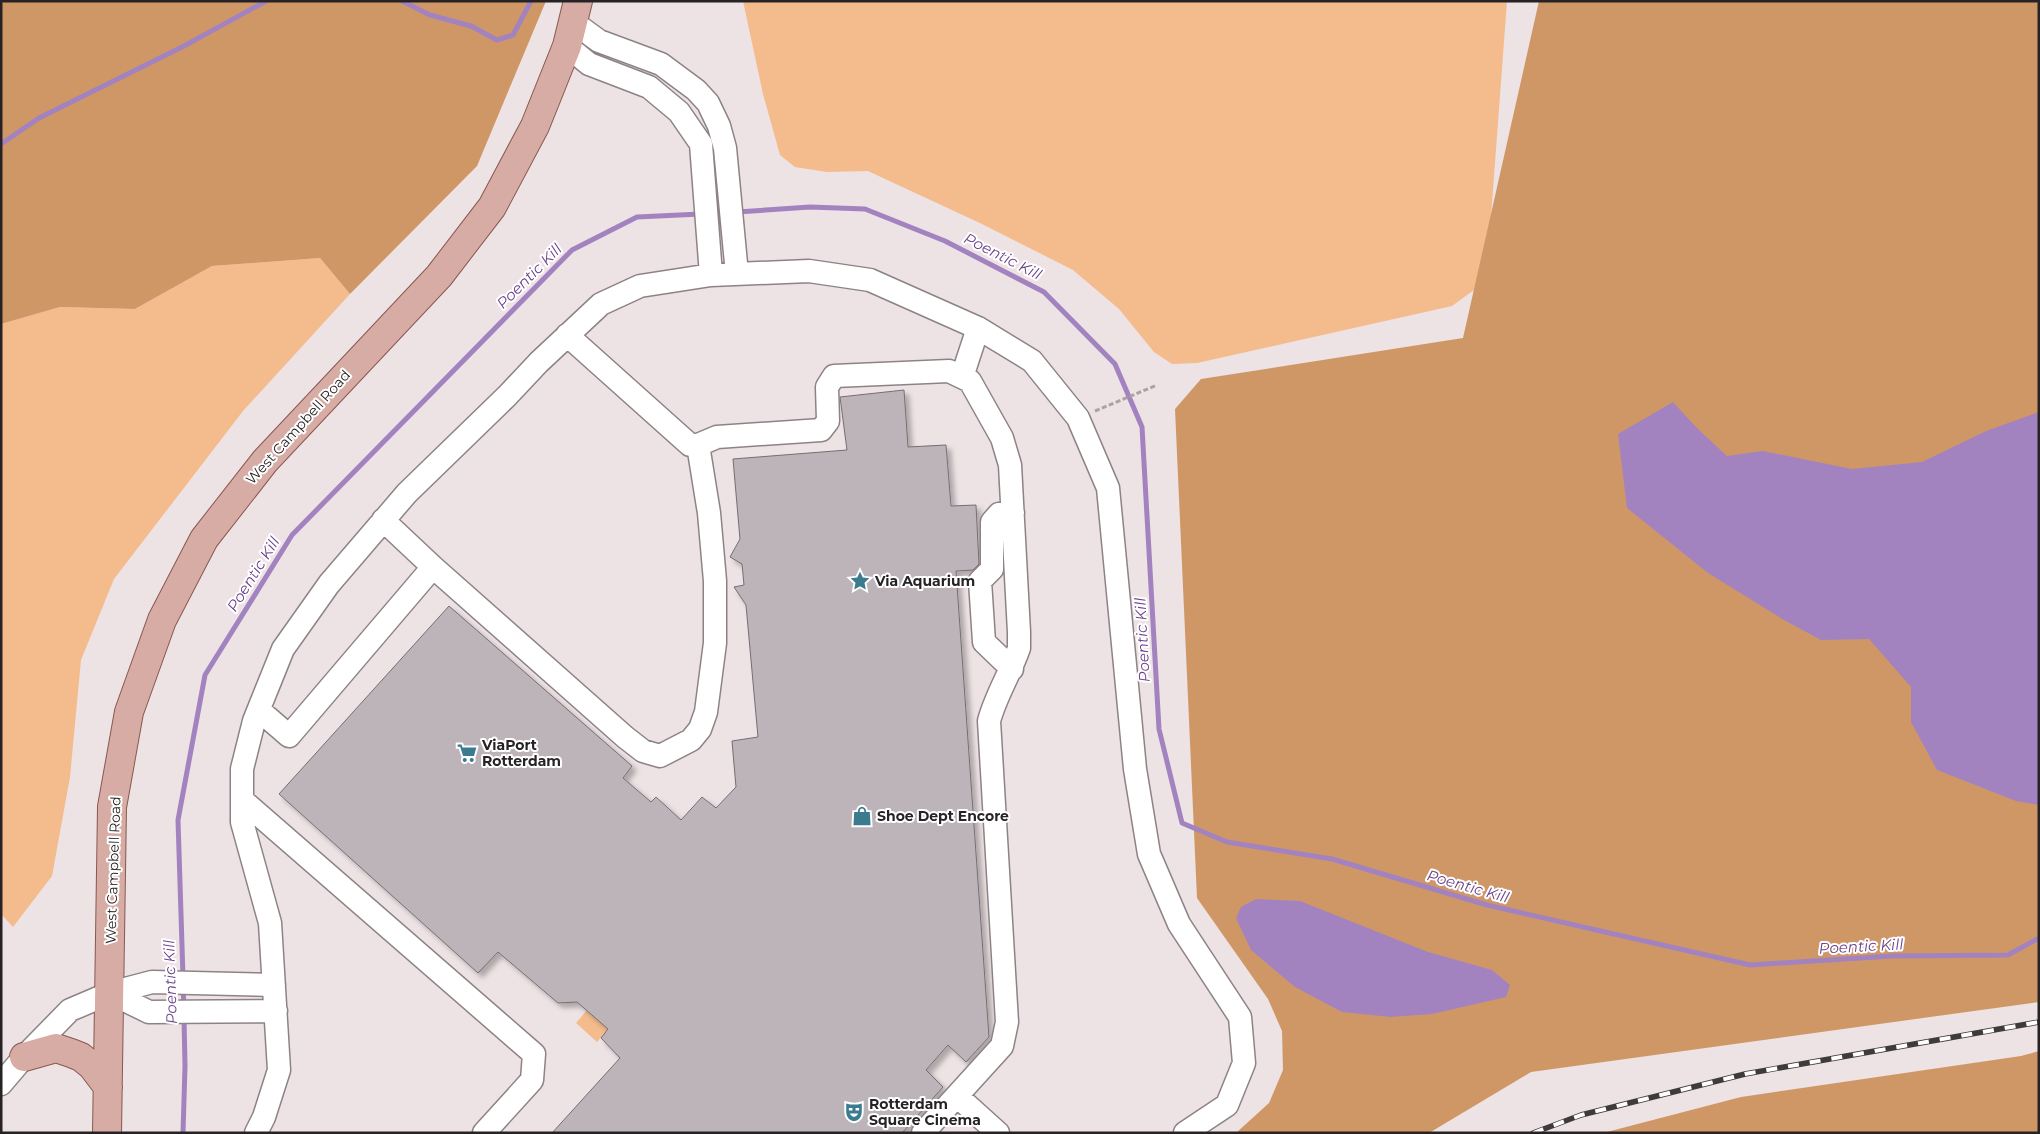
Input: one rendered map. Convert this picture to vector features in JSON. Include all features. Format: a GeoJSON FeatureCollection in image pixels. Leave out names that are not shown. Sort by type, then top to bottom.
{"type":"FeatureCollection","features":[{"type":"Feature","properties":{"kind":"main road","name":"West Campbell Road"},"geometry":{"type":"LineString","coordinates":[[107,1133],[112,807],[129,712],[162,620],[204,539],[265,461],[439,276],[492,206],[535,126],[573,23]]}},
{"type":"Feature","properties":{"kind":"main road"},"geometry":{"type":"LineString","coordinates":[[24,1057],[56,1048],[71,1053],[81,1057],[92,1066],[108,1087]]}},
{"type":"Feature","properties":{"kind":"street"},"geometry":{"type":"LineString","coordinates":[[573,23],[599,41],[661,64],[696,90],[708,103],[719,126],[725,148],[737,274]]}},
{"type":"Feature","properties":{"kind":"street"},"geometry":{"type":"LineString","coordinates":[[573,23],[589,64],[650,87],[680,112],[701,144],[711,275]]}},
{"type":"Feature","properties":{"kind":"street"},"geometry":{"type":"LineString","coordinates":[[256,1133],[264,1117],[280,1070],[270,923],[242,822],[242,769],[258,710],[283,649],[329,584],[407,493],[567,335],[601,304],[640,286],[711,275],[809,271],[870,280],[978,328],[1032,361],[1078,418],[1108,488],[1135,769],[1150,854],[1179,924],[1240,1017],[1244,1063],[1227,1105],[1185,1133]]}},
{"type":"Feature","properties":{"kind":"street"},"geometry":{"type":"LineString","coordinates":[[962,377],[978,328]]}},
{"type":"Feature","properties":{"kind":"street"},"geometry":{"type":"LineString","coordinates":[[567,335],[690,445],[698,445],[717,437],[821,430],[828,421],[827,387],[834,376],[949,371],[970,381],[1002,438],[1010,466],[1019,648],[1012,669],[994,704],[989,722],[1007,1022],[1002,1046],[924,1133]]}},
{"type":"Feature","properties":{"kind":"street"},"geometry":{"type":"LineString","coordinates":[[383,520],[432,567],[643,751],[660,756],[691,740],[700,729],[706,712],[715,643],[715,581],[709,512],[698,445]]}},
{"type":"Feature","properties":{"kind":"street"},"geometry":{"type":"LineString","coordinates":[[1012,669],[984,642],[980,581],[992,568],[992,522],[999,514],[1013,513]]}},
{"type":"Feature","properties":{"kind":"street"},"geometry":{"type":"LineString","coordinates":[[258,710],[289,736],[432,567]]}},
{"type":"Feature","properties":{"kind":"street"},"geometry":{"type":"LineString","coordinates":[[242,800],[534,1054],[532,1080],[484,1133]]}},
{"type":"Feature","properties":{"kind":"street"},"geometry":{"type":"LineString","coordinates":[[1,1084],[24,1057],[70,1010],[110,993],[152,982],[274,985]]}},
{"type":"Feature","properties":{"kind":"street"},"geometry":{"type":"LineString","coordinates":[[110,993],[148,1012],[276,1011]]}},
{"type":"Feature","properties":{"kind":"street"},"geometry":{"type":"LineString","coordinates":[[957,1096],[998,1133]]}},
{"type":"Feature","properties":{"kind":"path"},"geometry":{"type":"LineString","coordinates":[[1095,411],[1157,385]]}},
{"type":"Feature","properties":{"kind":"shaded area"},"geometry":{"type":"Polygon","coordinates":[[[1,1],[546,1],[477,166],[350,294],[320,258],[212,266],[135,309],[60,307],[1,324],[1,1]]]}},
{"type":"Feature","properties":{"kind":"shaded area"},"geometry":{"type":"Polygon","coordinates":[[[743,1],[1507,1],[1488,257],[1482,284],[1452,306],[1197,363],[1172,364],[1154,352],[1119,309],[1073,270],[982,224],[868,171],[827,172],[795,167],[780,155],[763,94],[743,1]]]}},
{"type":"Feature","properties":{"kind":"shaded area"},"geometry":{"type":"Polygon","coordinates":[[[1539,1],[2039,1],[2039,1002],[1531,1072],[1429,1133],[1236,1133],[1269,1103],[1283,1070],[1282,1031],[1268,999],[1197,898],[1175,409],[1201,379],[1463,338],[1539,1]]]}},
{"type":"Feature","properties":{"kind":"shaded area"},"geometry":{"type":"Polygon","coordinates":[[[320,258],[350,294],[243,411],[114,579],[81,660],[70,777],[52,876],[13,927],[1,914],[1,324],[60,307],[135,309],[212,266],[320,258]]]}},
{"type":"Feature","properties":{"kind":"shaded area"},"geometry":{"type":"Polygon","coordinates":[[[1673,402],[1727,456],[1763,451],[1852,469],[1922,462],[1986,431],[2039,412],[2039,805],[2016,801],[1937,770],[1911,722],[1911,687],[1869,639],[1821,640],[1784,620],[1708,573],[1627,508],[1618,434],[1673,402]]]}},
{"type":"Feature","properties":{"kind":"shaded area"},"geometry":{"type":"Polygon","coordinates":[[[1256,899],[1300,901],[1428,952],[1492,970],[1510,985],[1506,997],[1432,1014],[1390,1017],[1342,1012],[1295,987],[1251,950],[1236,918],[1241,907],[1256,899]]]}},
{"type":"Feature","properties":{"kind":"shaded area"},"geometry":{"type":"Polygon","coordinates":[[[587,1010],[611,1026],[597,1042],[576,1023],[587,1010]]]}},
{"type":"Feature","properties":{"kind":"shaded area"},"geometry":{"type":"Polygon","coordinates":[[[2039,1051],[2039,1133],[1603,1133],[1741,1097],[2021,1056],[2039,1051]]]}},
{"type":"Feature","properties":{"kind":"building","name":"ViaPort Rotterdam"},"geometry":{"type":"Polygon","coordinates":[[[904,390],[908,447],[946,445],[951,506],[976,505],[979,564],[973,570],[956,571],[989,1037],[966,1062],[948,1045],[926,1070],[943,1087],[902,1133],[552,1133],[620,1058],[601,1038],[608,1029],[577,1002],[558,1003],[498,952],[478,973],[279,794],[449,606],[632,766],[623,778],[651,802],[656,797],[681,820],[702,797],[716,808],[736,787],[732,741],[758,737],[746,605],[734,587],[744,585],[742,564],[730,557],[740,539],[733,459],[847,450],[840,397],[904,390]]]}},
{"type":"Feature","properties":{"kind":"waterway"},"geometry":{"type":"LineString","coordinates":[[1,144],[39,118],[184,46],[266,1]]}},
{"type":"Feature","properties":{"kind":"waterway"},"geometry":{"type":"LineString","coordinates":[[402,1],[430,15],[471,26],[497,40],[513,35],[531,1]]}},
{"type":"Feature","properties":{"kind":"waterway","name":"Poentic Kill"},"geometry":{"type":"LineString","coordinates":[[737,212],[810,207],[865,209],[945,241],[1044,292],[1115,364],[1142,427],[1159,729],[1182,823],[1227,842],[1332,859],[1487,905],[1750,965],[1892,956],[2008,955],[2039,938]]}},
{"type":"Feature","properties":{"kind":"waterway","name":"Poentic Kill"},"geometry":{"type":"LineString","coordinates":[[183,977],[178,820],[205,675],[292,535],[572,250],[637,217],[701,214]]}},
{"type":"Feature","properties":{"kind":"waterway","name":"Poentic Kill"},"geometry":{"type":"LineString","coordinates":[[183,988],[184,1007]]}},
{"type":"Feature","properties":{"kind":"waterway","name":"Poentic Kill"},"geometry":{"type":"LineString","coordinates":[[183,1133],[184,1018]]}},
{"type":"Feature","properties":{"kind":"railway"},"geometry":{"type":"LineString","coordinates":[[1533,1133],[1581,1115],[1745,1074],[2039,1022]]}},
{"type":"Feature","properties":{"kind":"place","name":"Via Aquarium"},"geometry":{"type":"Point","coordinates":[860,581]}},
{"type":"Feature","properties":{"kind":"place","name":"ViaPort Rotterdam"},"geometry":{"type":"Point","coordinates":[467,753]}},
{"type":"Feature","properties":{"kind":"place","name":"Shoe Dept Encore"},"geometry":{"type":"Point","coordinates":[862,816]}},
{"type":"Feature","properties":{"kind":"place","name":"Rotterdam Square Cinema"},"geometry":{"type":"Point","coordinates":[854,1112]}}]}
